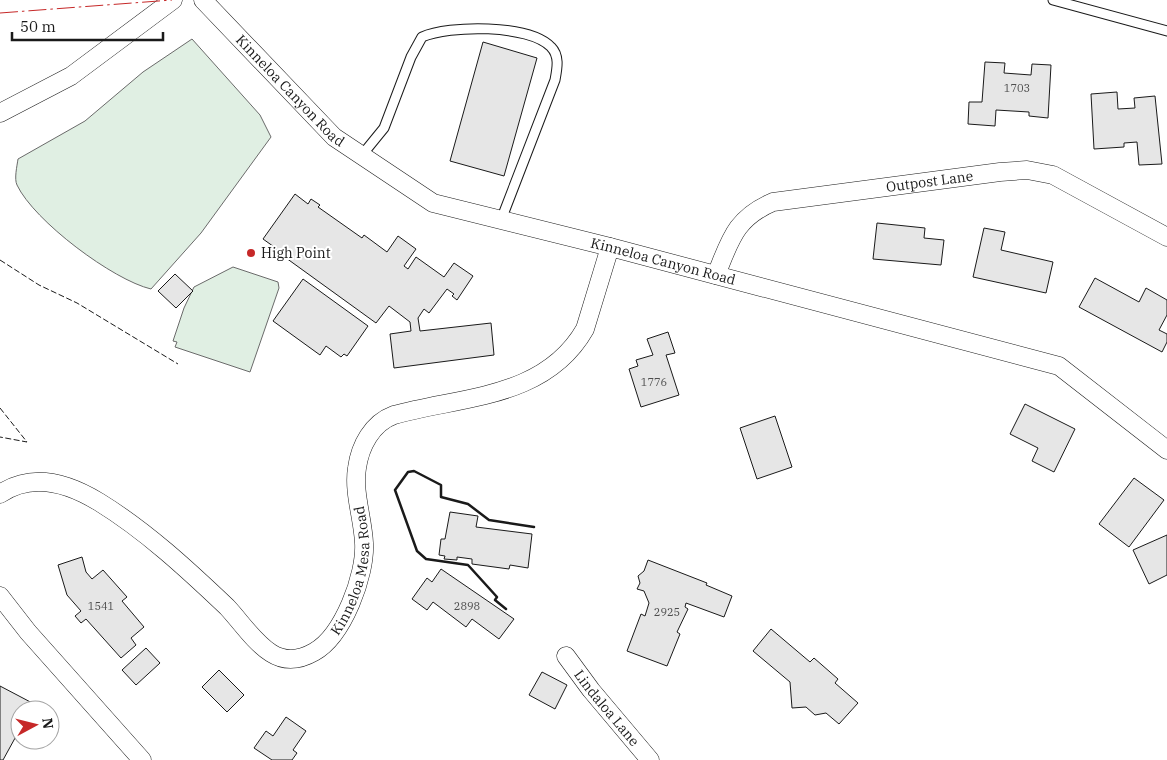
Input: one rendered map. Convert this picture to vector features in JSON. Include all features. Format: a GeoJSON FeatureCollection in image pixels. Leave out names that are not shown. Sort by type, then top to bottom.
{"type":"FeatureCollection","features":[{"type":"Feature","properties":{"kind":"street"},"geometry":{"type":"LineString","coordinates":[[0,113],[71,76],[173,0]]}},
{"type":"Feature","properties":{"kind":"street","name":"Kinneloa Canyon Road"},"geometry":{"type":"LineString","coordinates":[[203,0],[334,137],[433,203],[610,247],[1059,366],[1167,450]]}},
{"type":"Feature","properties":{"kind":"street","name":"Outpost Lane"},"geometry":{"type":"LineString","coordinates":[[716,275],[734,230],[746,217],[773,202],[1000,172],[1028,170],[1053,175],[1167,237]]}},
{"type":"Feature","properties":{"kind":"street","name":"Kinneloa Mesa Road"},"geometry":{"type":"LineString","coordinates":[[0,494],[19,484],[47,481],[91,497],[138,528],[171,555],[229,609],[267,650],[288,660],[302,658],[322,647],[334,634],[351,602],[357,583],[363,562],[364,545],[356,470],[360,456],[372,431],[379,423],[394,415],[516,387],[556,363],[579,340],[585,329],[610,247]]}},
{"type":"Feature","properties":{"kind":"street"},"geometry":{"type":"LineString","coordinates":[[2,603],[142,760]]}},
{"type":"Feature","properties":{"kind":"street","name":"Lindaloa Lane"},"geometry":{"type":"LineString","coordinates":[[566,656],[591,690],[650,760]]}},
{"type":"Feature","properties":{"kind":"lane"},"geometry":{"type":"LineString","coordinates":[[1053,0],[1167,31]]}},
{"type":"Feature","properties":{"kind":"lane"},"geometry":{"type":"LineString","coordinates":[[362,155],[384,128],[416,45],[422,37],[433,32],[491,30],[520,33],[544,42],[553,48],[558,66],[555,80],[501,220]]}},
{"type":"Feature","properties":{"kind":"green space"},"geometry":{"type":"Polygon","coordinates":[[[192,39],[260,115],[271,137],[201,233],[151,289],[116,274],[96,262],[40,215],[17,185],[18,159],[85,121],[143,72],[192,39]]]}},
{"type":"Feature","properties":{"kind":"green space"},"geometry":{"type":"Polygon","coordinates":[[[233,267],[278,282],[279,288],[250,372],[175,347],[177,342],[173,341],[184,308],[194,287],[233,267]]]}},
{"type":"Feature","properties":{"kind":"building"},"geometry":{"type":"Polygon","coordinates":[[[483,42],[537,58],[504,176],[450,161],[483,42]]]}},
{"type":"Feature","properties":{"kind":"building"},"geometry":{"type":"Polygon","coordinates":[[[985,62],[1005,63],[1004,73],[1031,75],[1032,64],[1051,65],[1048,118],[1029,116],[1029,112],[996,110],[995,126],[968,124],[969,102],[982,102],[985,62]]]}},
{"type":"Feature","properties":{"kind":"building"},"geometry":{"type":"Polygon","coordinates":[[[1117,92],[1118,109],[1135,108],[1134,98],[1155,96],[1162,164],[1139,165],[1137,142],[1124,143],[1124,147],[1094,149],[1091,94],[1117,92]]]}},
{"type":"Feature","properties":{"kind":"building"},"geometry":{"type":"Polygon","coordinates":[[[295,194],[308,204],[311,199],[320,205],[318,207],[362,238],[364,235],[387,252],[398,236],[416,249],[404,266],[408,269],[416,257],[444,277],[454,263],[473,276],[457,300],[452,296],[454,294],[447,289],[429,313],[424,309],[418,318],[420,331],[491,323],[494,355],[394,368],[390,334],[411,331],[410,322],[389,306],[376,323],[275,250],[277,249],[263,239],[295,194]]]}},
{"type":"Feature","properties":{"kind":"building"},"geometry":{"type":"Polygon","coordinates":[[[877,223],[925,228],[924,238],[944,240],[941,265],[873,259],[877,223]]]}},
{"type":"Feature","properties":{"kind":"building"},"geometry":{"type":"Polygon","coordinates":[[[984,228],[1005,232],[1001,250],[1053,262],[1046,293],[973,277],[984,228]]]}},
{"type":"Feature","properties":{"kind":"building"},"geometry":{"type":"Polygon","coordinates":[[[175,274],[193,291],[176,308],[158,291],[175,274]]]}},
{"type":"Feature","properties":{"kind":"building"},"geometry":{"type":"Polygon","coordinates":[[[1095,278],[1139,302],[1146,288],[1167,300],[1167,315],[1159,330],[1167,334],[1167,342],[1162,352],[1079,307],[1095,278]]]}},
{"type":"Feature","properties":{"kind":"building"},"geometry":{"type":"Polygon","coordinates":[[[303,279],[368,326],[347,356],[344,354],[341,357],[326,346],[320,355],[273,321],[303,279]]]}},
{"type":"Feature","properties":{"kind":"building"},"geometry":{"type":"Polygon","coordinates":[[[668,332],[675,353],[666,355],[679,395],[641,407],[629,369],[638,366],[636,360],[653,355],[647,339],[668,332]]]}},
{"type":"Feature","properties":{"kind":"building"},"geometry":{"type":"Polygon","coordinates":[[[1025,404],[1075,429],[1054,472],[1032,461],[1038,448],[1010,434],[1025,404]]]}},
{"type":"Feature","properties":{"kind":"building"},"geometry":{"type":"Polygon","coordinates":[[[775,416],[792,467],[757,479],[740,428],[775,416]]]}},
{"type":"Feature","properties":{"kind":"building"},"geometry":{"type":"Polygon","coordinates":[[[1134,478],[1164,500],[1129,547],[1099,524],[1134,478]]]}},
{"type":"Feature","properties":{"kind":"building"},"geometry":{"type":"Polygon","coordinates":[[[450,512],[478,516],[476,527],[532,534],[528,568],[510,565],[509,569],[472,564],[472,559],[457,557],[457,560],[444,559],[445,556],[439,555],[441,539],[445,539],[450,512]]]}},
{"type":"Feature","properties":{"kind":"building"},"geometry":{"type":"Polygon","coordinates":[[[1167,535],[1167,575],[1149,584],[1133,550],[1167,535]]]}},
{"type":"Feature","properties":{"kind":"building"},"geometry":{"type":"Polygon","coordinates":[[[82,557],[86,572],[92,579],[103,570],[127,597],[122,601],[144,627],[131,638],[136,645],[121,658],[86,619],[81,623],[75,616],[81,611],[67,595],[58,565],[82,557]]]}},
{"type":"Feature","properties":{"kind":"building"},"geometry":{"type":"Polygon","coordinates":[[[648,560],[707,583],[706,585],[732,596],[724,617],[686,603],[685,607],[688,609],[677,632],[680,634],[667,666],[627,651],[641,614],[645,616],[649,603],[644,591],[637,589],[640,583],[638,576],[644,571],[648,560]]]}},
{"type":"Feature","properties":{"kind":"building"},"geometry":{"type":"Polygon","coordinates":[[[441,569],[514,619],[499,639],[472,619],[466,627],[433,602],[427,610],[412,599],[427,578],[432,582],[441,569]]]}},
{"type":"Feature","properties":{"kind":"building"},"geometry":{"type":"Polygon","coordinates":[[[771,629],[810,662],[814,658],[838,679],[835,683],[858,703],[839,724],[826,713],[815,715],[806,707],[792,708],[790,682],[753,651],[771,629]]]}},
{"type":"Feature","properties":{"kind":"building"},"geometry":{"type":"Polygon","coordinates":[[[146,648],[160,663],[136,685],[122,670],[146,648]]]}},
{"type":"Feature","properties":{"kind":"building"},"geometry":{"type":"Polygon","coordinates":[[[219,670],[244,695],[227,712],[202,687],[219,670]]]}},
{"type":"Feature","properties":{"kind":"building"},"geometry":{"type":"Polygon","coordinates":[[[542,672],[567,685],[555,709],[529,695],[542,672]]]}},
{"type":"Feature","properties":{"kind":"building"},"geometry":{"type":"Polygon","coordinates":[[[0,686],[27,700],[10,700],[10,747],[3,760],[0,760],[0,686]]]}},
{"type":"Feature","properties":{"kind":"building"},"geometry":{"type":"Polygon","coordinates":[[[286,717],[306,731],[293,750],[297,753],[292,760],[272,760],[254,748],[266,731],[273,736],[286,717]]]}},
{"type":"Feature","properties":{"kind":"fence"},"geometry":{"type":"LineString","coordinates":[[0,260],[39,285],[77,303],[178,364]]}},
{"type":"Feature","properties":{"kind":"fence"},"geometry":{"type":"LineString","coordinates":[[0,408],[27,442],[0,437]]}},
{"type":"Feature","properties":{"kind":"wall"},"geometry":{"type":"LineString","coordinates":[[506,609],[495,600],[497,597],[468,565],[426,559],[417,551],[395,490],[408,472],[414,471],[441,485],[441,497],[468,504],[489,520],[534,527]]}},
{"type":"Feature","properties":{"kind":"power"},"geometry":{"type":"LineString","coordinates":[[0,13],[172,0]]}},
{"type":"Feature","properties":{"kind":"place","name":"High Point"},"geometry":{"type":"Point","coordinates":[251,253]}}]}
